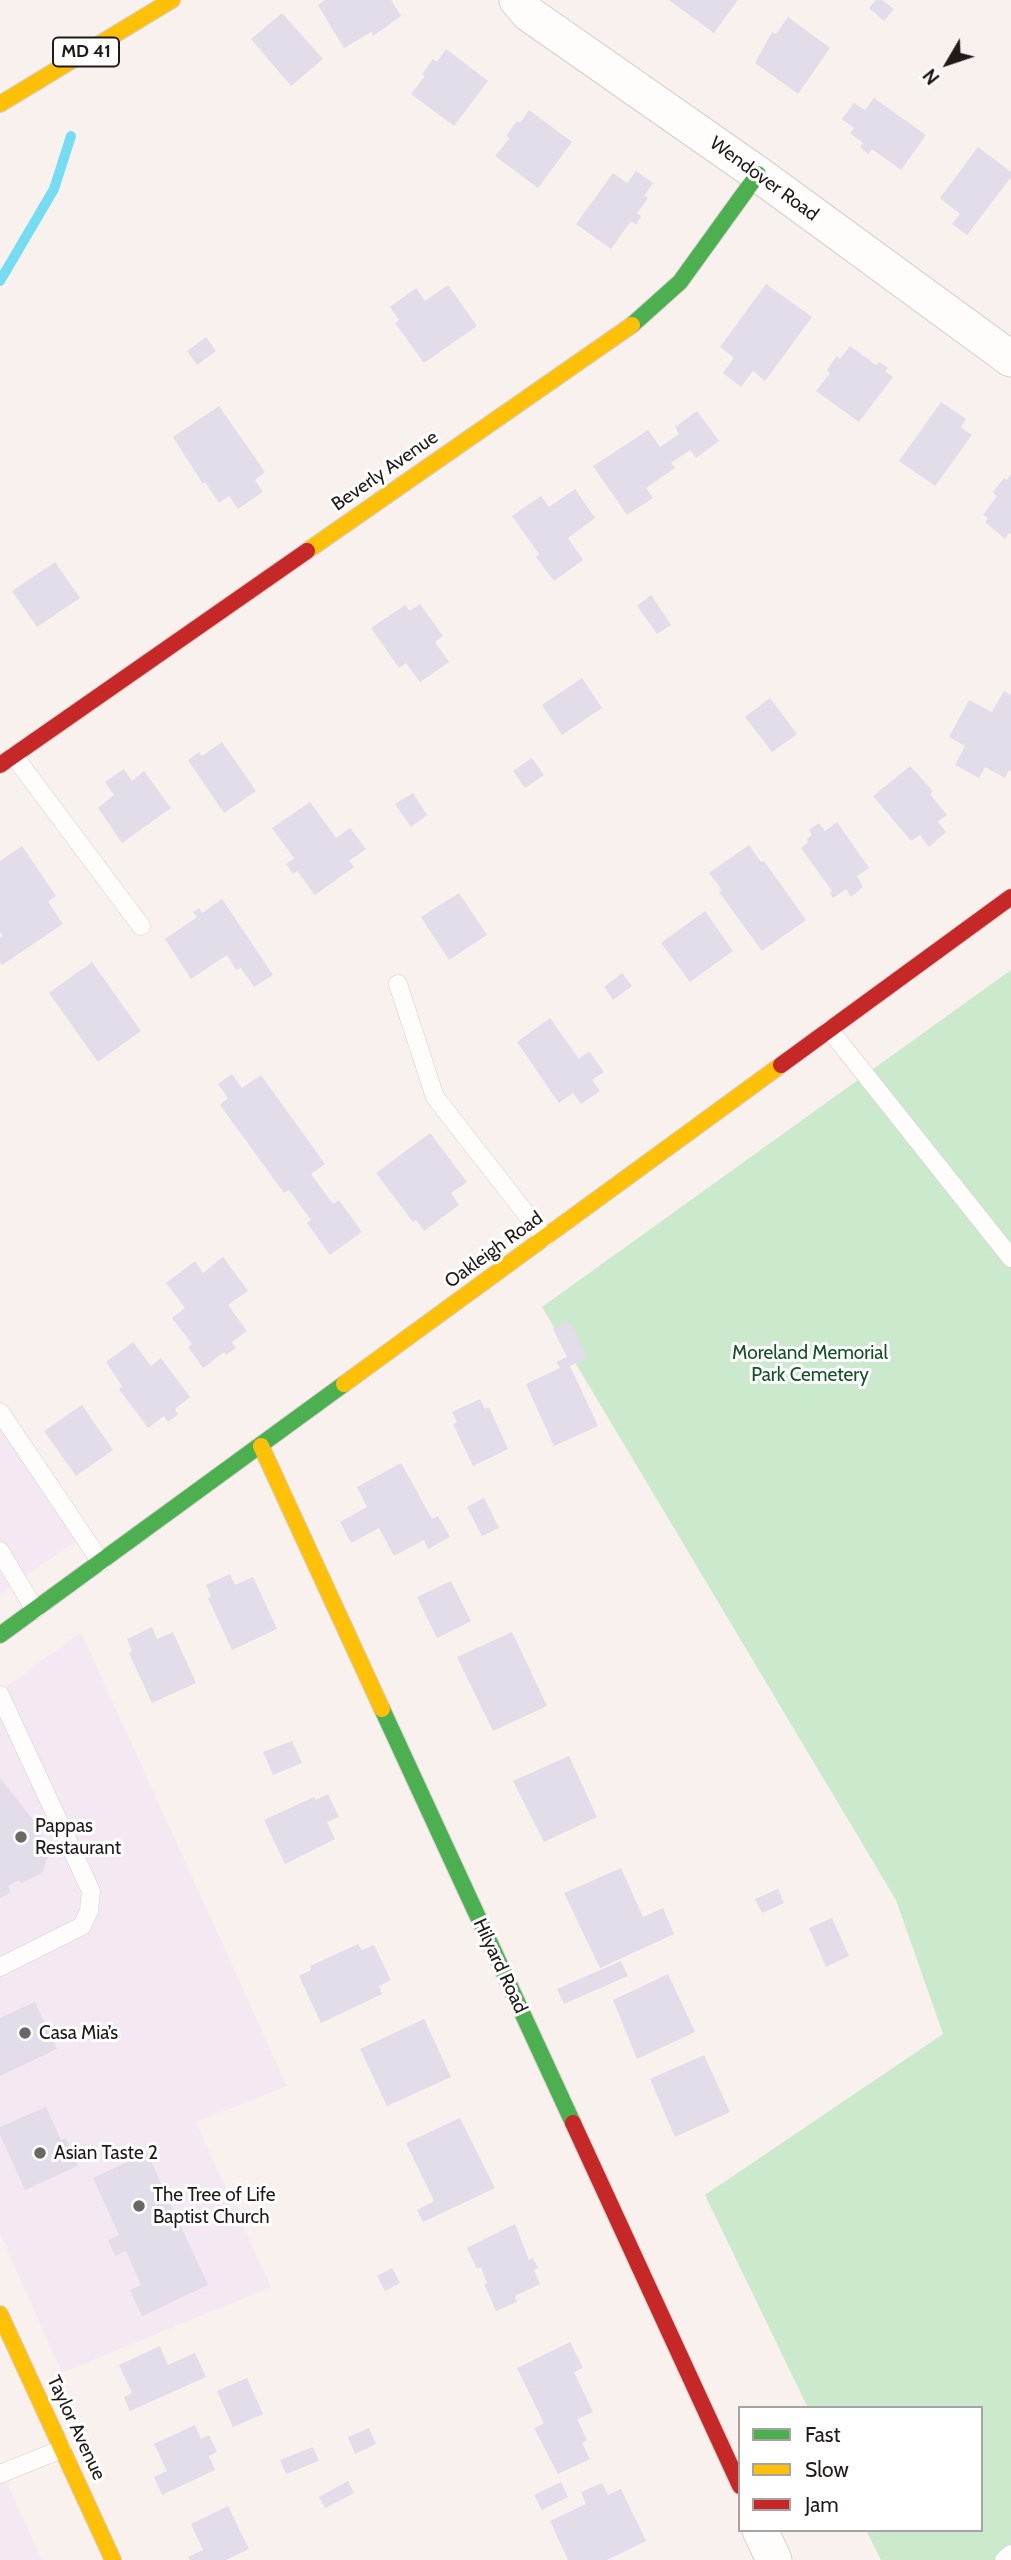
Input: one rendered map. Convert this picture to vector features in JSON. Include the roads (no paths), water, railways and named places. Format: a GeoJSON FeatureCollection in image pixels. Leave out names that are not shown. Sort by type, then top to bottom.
{"type":"FeatureCollection","features":[{"type":"Feature","properties":{"kind":"street","name":"MD 41"},"geometry":{"type":"LineString","coordinates":[[0,104],[172,0]]}},
{"type":"Feature","properties":{"kind":"street","name":"Wendover Road"},"geometry":{"type":"LineString","coordinates":[[517,0],[529,14],[758,174],[1011,359]]}},
{"type":"Feature","properties":{"kind":"street","name":"Beverly Avenue"},"geometry":{"type":"LineString","coordinates":[[7,760],[642,318],[680,282],[758,174]]}},
{"type":"Feature","properties":{"kind":"street","name":"Oakleigh Road"},"geometry":{"type":"LineString","coordinates":[[0,1635],[1011,897]]}},
{"type":"Feature","properties":{"kind":"street","name":"Hilyard Road"},"geometry":{"type":"LineString","coordinates":[[261,1446],[738,2482]]}},
{"type":"Feature","properties":{"kind":"street","name":"Taylor Avenue"},"geometry":{"type":"LineString","coordinates":[[0,2314],[113,2560]]}},
{"type":"Feature","properties":{"kind":"street"},"geometry":{"type":"LineString","coordinates":[[761,2532],[774,2560]]}},
{"type":"Feature","properties":{"kind":"lane"},"geometry":{"type":"LineString","coordinates":[[7,760],[141,926]]}},
{"type":"Feature","properties":{"kind":"lane"},"geometry":{"type":"LineString","coordinates":[[398,984],[435,1097],[545,1238]]}},
{"type":"Feature","properties":{"kind":"lane"},"geometry":{"type":"LineString","coordinates":[[829,1030],[1011,1258]]}},
{"type":"Feature","properties":{"kind":"lane"},"geometry":{"type":"LineString","coordinates":[[0,1412],[101,1562]]}},
{"type":"Feature","properties":{"kind":"lane"},"geometry":{"type":"LineString","coordinates":[[0,1551],[35,1610]]}},
{"type":"Feature","properties":{"kind":"lane"},"geometry":{"type":"LineString","coordinates":[[0,1695],[91,1891],[89,1911],[82,1926],[0,1967]]}},
{"type":"Feature","properties":{"kind":"lane"},"geometry":{"type":"LineString","coordinates":[[0,2474],[62,2449]]}},
{"type":"Feature","properties":{"kind":"lane"},"geometry":{"type":"LineString","coordinates":[[1004,2560],[1011,2554]]}},
{"type":"Feature","properties":{"kind":"waterway"},"geometry":{"type":"LineString","coordinates":[[0,281],[54,189],[71,136]]}},
{"type":"Feature","properties":{"kind":"place","name":"Pappas Restaurant"},"geometry":{"type":"Point","coordinates":[21,1837]}},
{"type":"Feature","properties":{"kind":"place","name":"Casa Mia’s"},"geometry":{"type":"Point","coordinates":[25,2033]}},
{"type":"Feature","properties":{"kind":"place","name":"Asian Taste 2"},"geometry":{"type":"Point","coordinates":[40,2153]}},
{"type":"Feature","properties":{"kind":"place","name":"The Tree of Life Baptist Church"},"geometry":{"type":"Point","coordinates":[139,2206]}},
{"type":"Feature","properties":{"kind":"park label","name":"Moreland Memorial Park Cemetery"},"geometry":{"type":"Point","coordinates":[810,1364]}}]}
